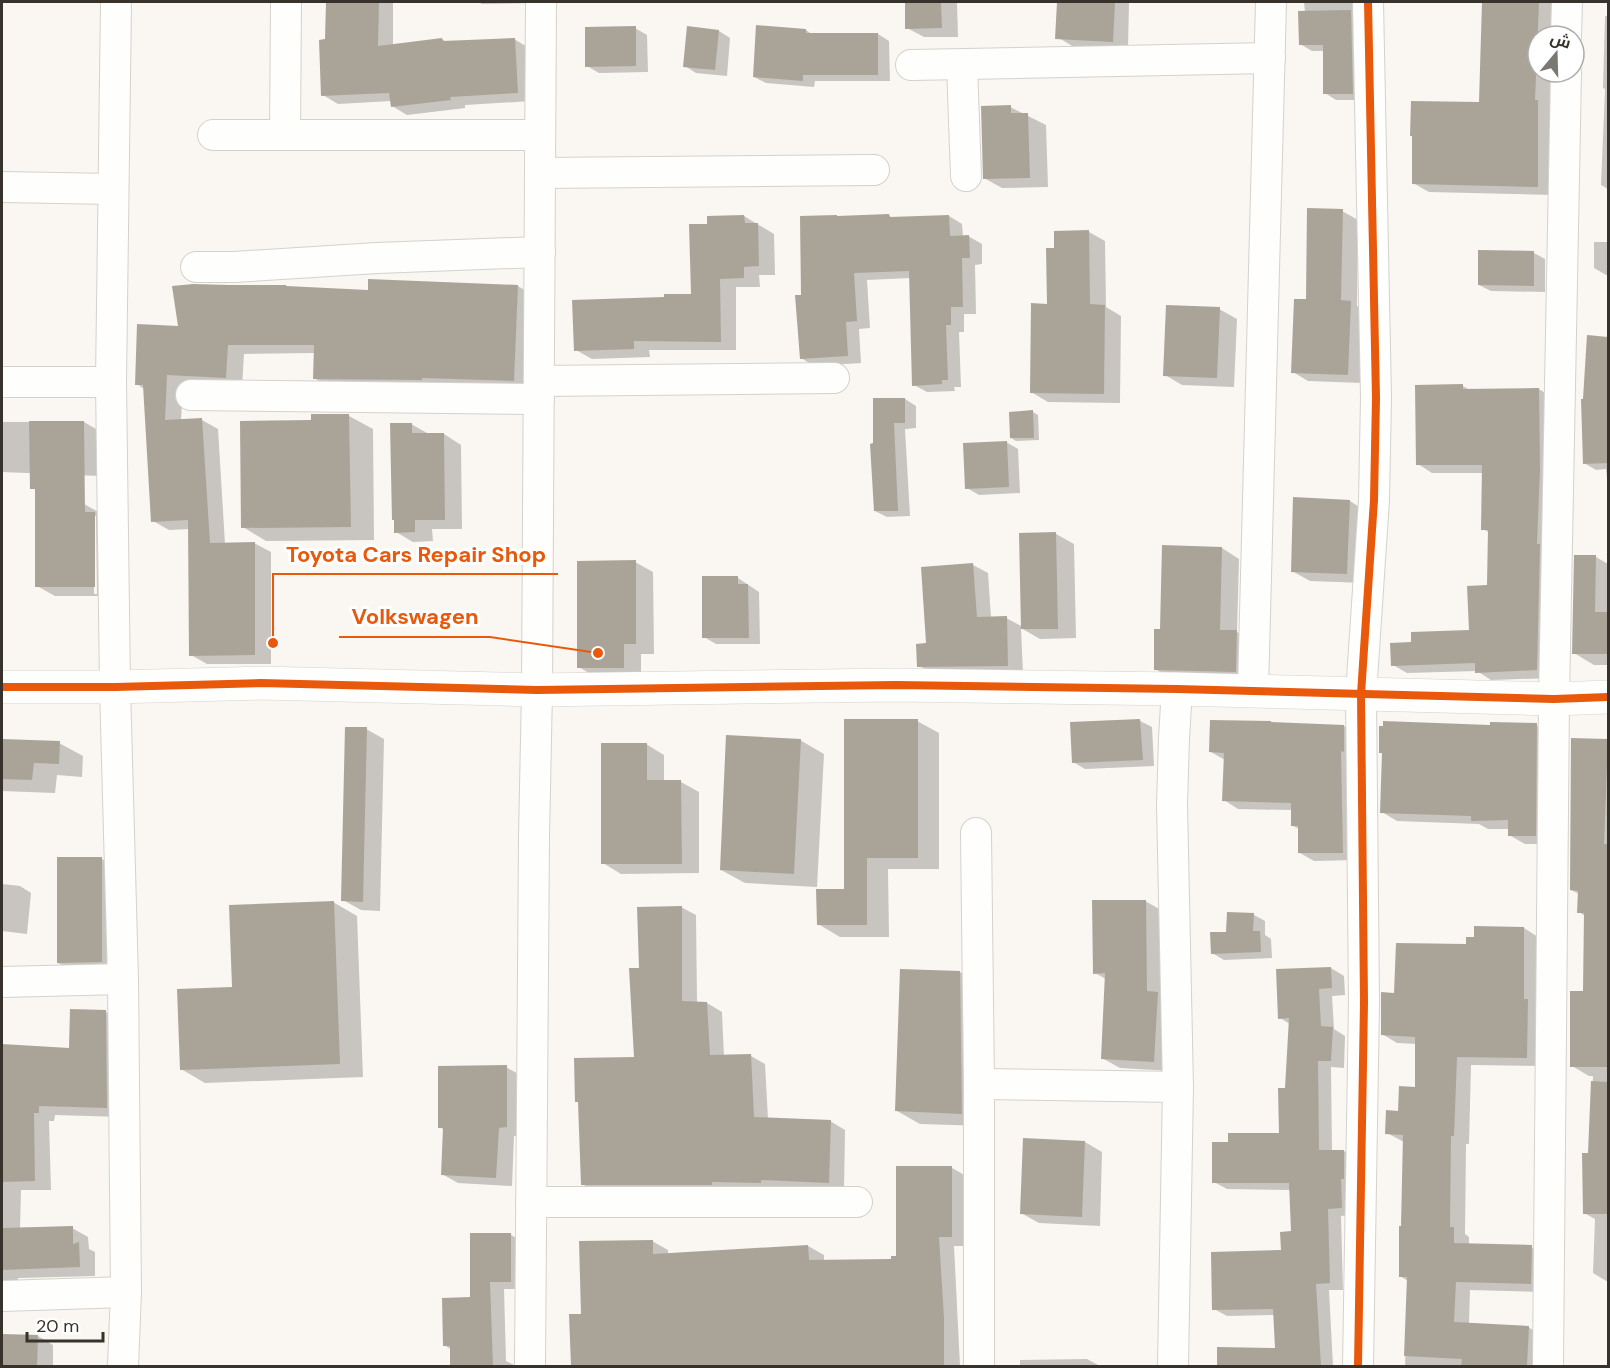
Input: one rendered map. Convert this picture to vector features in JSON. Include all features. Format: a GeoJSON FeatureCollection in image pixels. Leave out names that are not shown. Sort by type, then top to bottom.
{"type":"FeatureCollection","features":[{"type":"Feature","properties":{"kind":"street"},"geometry":{"type":"LineString","coordinates":[[116,2],[111,382],[114,687],[123,979],[126,1293],[123,1366]]}},
{"type":"Feature","properties":{"kind":"street"},"geometry":{"type":"LineString","coordinates":[[285,135],[286,2]]}},
{"type":"Feature","properties":{"kind":"street"},"geometry":{"type":"LineString","coordinates":[[530,1366],[541,2]]}},
{"type":"Feature","properties":{"kind":"street"},"geometry":{"type":"LineString","coordinates":[[1253,691],[1271,2]]}},
{"type":"Feature","properties":{"kind":"street"},"geometry":{"type":"LineString","coordinates":[[1358,1366],[1364,1002],[1361,694],[1374,500],[1376,398],[1368,2]]}},
{"type":"Feature","properties":{"kind":"street"},"geometry":{"type":"LineString","coordinates":[[1566,24],[1567,2]]}},
{"type":"Feature","properties":{"kind":"street"},"geometry":{"type":"LineString","coordinates":[[910,65],[1270,58]]}},
{"type":"Feature","properties":{"kind":"street"},"geometry":{"type":"LineString","coordinates":[[962,64],[966,176]]}},
{"type":"Feature","properties":{"kind":"street"},"geometry":{"type":"LineString","coordinates":[[1548,1366],[1554,699],[1566,84]]}},
{"type":"Feature","properties":{"kind":"street"},"geometry":{"type":"LineString","coordinates":[[213,135],[540,135]]}},
{"type":"Feature","properties":{"kind":"street"},"geometry":{"type":"LineString","coordinates":[[540,173],[874,170]]}},
{"type":"Feature","properties":{"kind":"street"},"geometry":{"type":"LineString","coordinates":[[2,187],[113,189]]}},
{"type":"Feature","properties":{"kind":"street"},"geometry":{"type":"LineString","coordinates":[[196,267],[540,252]]}},
{"type":"Feature","properties":{"kind":"street"},"geometry":{"type":"LineString","coordinates":[[191,395],[539,390],[834,378]]}},
{"type":"Feature","properties":{"kind":"street"},"geometry":{"type":"LineString","coordinates":[[2,382],[111,382]]}},
{"type":"Feature","properties":{"kind":"street"},"geometry":{"type":"LineString","coordinates":[[2,687],[261,683],[537,690],[896,685],[1177,689],[1554,699],[1608,697]]}},
{"type":"Feature","properties":{"kind":"street"},"geometry":{"type":"LineString","coordinates":[[1173,1366],[1178,1087],[1172,804],[1177,689]]}},
{"type":"Feature","properties":{"kind":"street"},"geometry":{"type":"LineString","coordinates":[[976,833],[979,1366]]}},
{"type":"Feature","properties":{"kind":"street"},"geometry":{"type":"LineString","coordinates":[[2,982],[123,979]]}},
{"type":"Feature","properties":{"kind":"street"},"geometry":{"type":"LineString","coordinates":[[979,1084],[1178,1087]]}},
{"type":"Feature","properties":{"kind":"street"},"geometry":{"type":"LineString","coordinates":[[531,1202],[857,1202]]}},
{"type":"Feature","properties":{"kind":"street"},"geometry":{"type":"LineString","coordinates":[[2,1296],[126,1293]]}},
{"type":"Feature","properties":{"kind":"building"},"geometry":{"type":"Polygon","coordinates":[[[326,2],[379,2],[378,46],[442,38],[443,41],[515,38],[518,93],[450,97],[451,100],[391,107],[389,93],[321,96],[319,40],[325,39],[326,2]]]}},
{"type":"Feature","properties":{"kind":"building"},"geometry":{"type":"Polygon","coordinates":[[[905,2],[941,2],[942,28],[905,29],[905,2]]]}},
{"type":"Feature","properties":{"kind":"building"},"geometry":{"type":"Polygon","coordinates":[[[1057,2],[1115,2],[1113,42],[1055,39],[1057,2]]]}},
{"type":"Feature","properties":{"kind":"building"},"geometry":{"type":"Polygon","coordinates":[[[1482,2],[1539,2],[1538,24],[1526,24],[1526,84],[1536,84],[1535,100],[1538,100],[1538,187],[1412,184],[1411,101],[1479,102],[1482,2]]]}},
{"type":"Feature","properties":{"kind":"building"},"geometry":{"type":"Polygon","coordinates":[[[1351,10],[1353,94],[1323,94],[1323,45],[1299,45],[1298,11],[1351,10]]]}},
{"type":"Feature","properties":{"kind":"building"},"geometry":{"type":"Polygon","coordinates":[[[756,25],[806,29],[806,33],[878,33],[878,75],[803,75],[803,81],[753,77],[756,25]]]}},
{"type":"Feature","properties":{"kind":"building"},"geometry":{"type":"Polygon","coordinates":[[[636,26],[636,66],[585,67],[585,27],[636,26]]]}},
{"type":"Feature","properties":{"kind":"building"},"geometry":{"type":"Polygon","coordinates":[[[687,26],[719,30],[715,70],[683,67],[687,26]]]}},
{"type":"Feature","properties":{"kind":"building"},"geometry":{"type":"Polygon","coordinates":[[[1011,105],[1011,113],[1028,113],[1030,178],[983,179],[981,106],[1011,105]]]}},
{"type":"Feature","properties":{"kind":"building"},"geometry":{"type":"Polygon","coordinates":[[[1307,208],[1343,209],[1341,300],[1351,301],[1348,375],[1291,373],[1294,299],[1306,299],[1307,208]]]}},
{"type":"Feature","properties":{"kind":"building"},"geometry":{"type":"Polygon","coordinates":[[[889,214],[890,217],[949,215],[950,236],[969,235],[970,258],[962,258],[963,307],[951,307],[951,325],[946,325],[948,380],[942,380],[942,384],[912,386],[909,271],[854,273],[857,321],[846,322],[848,356],[800,359],[795,295],[801,295],[800,216],[889,214]]]}},
{"type":"Feature","properties":{"kind":"building"},"geometry":{"type":"Polygon","coordinates":[[[744,215],[745,223],[758,223],[759,266],[744,267],[744,278],[720,279],[721,342],[634,341],[634,349],[574,351],[572,300],[691,294],[689,224],[707,224],[707,216],[744,215]]]}},
{"type":"Feature","properties":{"kind":"building"},"geometry":{"type":"Polygon","coordinates":[[[1089,230],[1090,304],[1105,305],[1104,394],[1030,393],[1031,303],[1047,304],[1046,248],[1054,248],[1054,231],[1089,230]]]}},
{"type":"Feature","properties":{"kind":"building"},"geometry":{"type":"Polygon","coordinates":[[[1478,250],[1534,251],[1534,286],[1478,285],[1478,250]]]}},
{"type":"Feature","properties":{"kind":"building"},"geometry":{"type":"Polygon","coordinates":[[[368,279],[518,285],[514,381],[422,378],[422,380],[313,379],[314,345],[228,345],[226,378],[167,375],[165,420],[202,418],[210,543],[255,542],[255,655],[189,656],[188,520],[151,522],[143,385],[135,385],[137,324],[178,326],[172,286],[193,284],[286,285],[368,290],[368,279]]]}},
{"type":"Feature","properties":{"kind":"building"},"geometry":{"type":"Polygon","coordinates":[[[1166,305],[1220,307],[1217,378],[1163,376],[1166,305]]]}},
{"type":"Feature","properties":{"kind":"building"},"geometry":{"type":"Polygon","coordinates":[[[1587,335],[1608,337],[1608,463],[1583,464],[1581,399],[1583,399],[1587,335]]]}},
{"type":"Feature","properties":{"kind":"building"},"geometry":{"type":"Polygon","coordinates":[[[1463,384],[1463,389],[1539,388],[1540,469],[1537,544],[1540,544],[1537,670],[1475,673],[1475,663],[1391,666],[1390,643],[1411,642],[1411,632],[1469,630],[1467,586],[1487,585],[1488,530],[1481,530],[1482,465],[1416,465],[1415,385],[1463,384]]]}},
{"type":"Feature","properties":{"kind":"building"},"geometry":{"type":"Polygon","coordinates":[[[873,398],[905,398],[905,423],[894,423],[898,511],[874,511],[870,444],[873,443],[873,398]]]}},
{"type":"Feature","properties":{"kind":"building"},"geometry":{"type":"Polygon","coordinates":[[[1033,410],[1034,438],[1010,438],[1009,412],[1033,410]]]}},
{"type":"Feature","properties":{"kind":"building"},"geometry":{"type":"Polygon","coordinates":[[[311,414],[349,414],[351,527],[241,528],[240,421],[311,420],[311,414]]]}},
{"type":"Feature","properties":{"kind":"building"},"geometry":{"type":"Polygon","coordinates":[[[29,421],[84,421],[85,512],[95,512],[95,587],[35,587],[35,489],[30,489],[29,421]]]}},
{"type":"Feature","properties":{"kind":"building"},"geometry":{"type":"Polygon","coordinates":[[[390,423],[412,423],[412,433],[444,433],[445,520],[415,520],[415,532],[394,533],[390,423]]]}},
{"type":"Feature","properties":{"kind":"building"},"geometry":{"type":"Polygon","coordinates":[[[1007,441],[1009,487],[965,489],[963,443],[1007,441]]]}},
{"type":"Feature","properties":{"kind":"building"},"geometry":{"type":"Polygon","coordinates":[[[1293,497],[1350,500],[1347,574],[1291,572],[1293,497]]]}},
{"type":"Feature","properties":{"kind":"building"},"geometry":{"type":"Polygon","coordinates":[[[1056,532],[1058,629],[1021,629],[1019,533],[1056,532]]]}},
{"type":"Feature","properties":{"kind":"building"},"geometry":{"type":"Polygon","coordinates":[[[1162,545],[1222,547],[1220,630],[1237,630],[1236,672],[1154,670],[1154,629],[1160,629],[1162,545]]]}},
{"type":"Feature","properties":{"kind":"building"},"geometry":{"type":"Polygon","coordinates":[[[1574,555],[1596,555],[1595,612],[1608,612],[1608,654],[1572,654],[1574,555]]]}},
{"type":"Feature","properties":{"kind":"building"},"geometry":{"type":"Polygon","coordinates":[[[636,560],[636,644],[624,644],[624,668],[577,668],[577,561],[636,560]]]}},
{"type":"Feature","properties":{"kind":"building"},"geometry":{"type":"Polygon","coordinates":[[[973,563],[977,617],[1007,616],[1008,666],[917,667],[916,644],[926,643],[921,567],[973,563]]]}},
{"type":"Feature","properties":{"kind":"building"},"geometry":{"type":"Polygon","coordinates":[[[702,576],[738,576],[738,584],[748,584],[749,638],[702,638],[702,576]]]}},
{"type":"Feature","properties":{"kind":"building"},"geometry":{"type":"Polygon","coordinates":[[[844,719],[918,719],[918,858],[867,858],[867,925],[817,925],[816,889],[844,889],[844,719]]]}},
{"type":"Feature","properties":{"kind":"building"},"geometry":{"type":"Polygon","coordinates":[[[1140,719],[1143,760],[1072,763],[1070,722],[1140,719]]]}},
{"type":"Feature","properties":{"kind":"building"},"geometry":{"type":"Polygon","coordinates":[[[1210,720],[1344,725],[1344,752],[1341,751],[1343,853],[1298,853],[1298,826],[1291,826],[1291,803],[1222,801],[1224,753],[1209,752],[1210,720]]]}},
{"type":"Feature","properties":{"kind":"building"},"geometry":{"type":"Polygon","coordinates":[[[1383,721],[1490,725],[1490,722],[1537,723],[1536,836],[1508,836],[1508,820],[1471,821],[1471,816],[1380,813],[1382,753],[1379,753],[1379,726],[1383,726],[1383,721]]]}},
{"type":"Feature","properties":{"kind":"building"},"geometry":{"type":"Polygon","coordinates":[[[345,727],[367,727],[363,902],[341,901],[345,727]]]}},
{"type":"Feature","properties":{"kind":"building"},"geometry":{"type":"Polygon","coordinates":[[[726,735],[801,739],[794,874],[720,870],[726,735]]]}},
{"type":"Feature","properties":{"kind":"building"},"geometry":{"type":"Polygon","coordinates":[[[1571,738],[1608,739],[1604,844],[1608,844],[1608,1067],[1570,1067],[1570,991],[1583,991],[1584,913],[1577,913],[1578,891],[1570,890],[1571,738]]]}},
{"type":"Feature","properties":{"kind":"building"},"geometry":{"type":"Polygon","coordinates":[[[2,739],[60,741],[59,764],[34,763],[32,780],[2,779],[2,739]]]}},
{"type":"Feature","properties":{"kind":"building"},"geometry":{"type":"Polygon","coordinates":[[[601,743],[647,743],[647,780],[681,780],[682,864],[601,864],[601,743]]]}},
{"type":"Feature","properties":{"kind":"building"},"geometry":{"type":"Polygon","coordinates":[[[57,857],[102,857],[102,962],[57,963],[57,857]]]}},
{"type":"Feature","properties":{"kind":"building"},"geometry":{"type":"Polygon","coordinates":[[[1092,900],[1146,900],[1147,991],[1158,992],[1154,1062],[1101,1059],[1105,973],[1093,974],[1092,900]]]}},
{"type":"Feature","properties":{"kind":"building"},"geometry":{"type":"Polygon","coordinates":[[[334,901],[340,1064],[180,1070],[177,989],[232,987],[229,905],[334,901]]]}},
{"type":"Feature","properties":{"kind":"building"},"geometry":{"type":"Polygon","coordinates":[[[682,906],[682,1001],[707,1002],[710,1055],[751,1054],[754,1117],[831,1120],[829,1183],[761,1180],[761,1183],[712,1182],[712,1185],[581,1185],[574,1058],[634,1057],[629,968],[639,968],[637,907],[682,906]]]}},
{"type":"Feature","properties":{"kind":"building"},"geometry":{"type":"Polygon","coordinates":[[[1227,912],[1254,913],[1253,931],[1260,931],[1261,952],[1211,954],[1210,932],[1226,932],[1227,912]]]}},
{"type":"Feature","properties":{"kind":"building"},"geometry":{"type":"Polygon","coordinates":[[[1474,926],[1524,927],[1524,999],[1528,999],[1527,1058],[1457,1057],[1454,1136],[1451,1136],[1450,1227],[1454,1227],[1454,1243],[1532,1245],[1531,1284],[1456,1282],[1454,1322],[1529,1326],[1527,1366],[1461,1366],[1462,1359],[1404,1356],[1407,1277],[1399,1277],[1403,1135],[1385,1134],[1386,1110],[1398,1111],[1399,1086],[1415,1087],[1415,1037],[1381,1035],[1381,992],[1394,993],[1396,943],[1466,944],[1466,937],[1474,937],[1474,926]]]}},
{"type":"Feature","properties":{"kind":"building"},"geometry":{"type":"Polygon","coordinates":[[[1331,967],[1332,988],[1319,989],[1321,1026],[1333,1027],[1331,1061],[1318,1061],[1319,1150],[1344,1150],[1344,1179],[1341,1179],[1342,1208],[1328,1209],[1330,1283],[1316,1284],[1321,1366],[1217,1366],[1217,1347],[1275,1348],[1273,1309],[1212,1310],[1211,1252],[1281,1250],[1280,1232],[1291,1231],[1289,1183],[1212,1183],[1212,1142],[1228,1142],[1228,1133],[1279,1133],[1278,1088],[1285,1088],[1289,1018],[1278,1019],[1276,969],[1331,967]]]}},
{"type":"Feature","properties":{"kind":"building"},"geometry":{"type":"Polygon","coordinates":[[[900,969],[960,971],[962,1114],[895,1111],[900,969]]]}},
{"type":"Feature","properties":{"kind":"building"},"geometry":{"type":"Polygon","coordinates":[[[70,1009],[106,1010],[107,1108],[39,1106],[39,1113],[34,1113],[35,1181],[2,1182],[2,1044],[69,1048],[70,1009]]]}},
{"type":"Feature","properties":{"kind":"building"},"geometry":{"type":"Polygon","coordinates":[[[507,1065],[507,1127],[499,1128],[496,1178],[441,1175],[443,1128],[438,1128],[438,1066],[507,1065]]]}},
{"type":"Feature","properties":{"kind":"building"},"geometry":{"type":"Polygon","coordinates":[[[1591,1081],[1608,1082],[1608,1214],[1583,1214],[1582,1153],[1588,1153],[1591,1081]]]}},
{"type":"Feature","properties":{"kind":"building"},"geometry":{"type":"Polygon","coordinates":[[[1023,1138],[1085,1141],[1082,1217],[1020,1214],[1023,1138]]]}},
{"type":"Feature","properties":{"kind":"building"},"geometry":{"type":"Polygon","coordinates":[[[896,1166],[952,1166],[952,1237],[939,1237],[944,1318],[944,1366],[571,1366],[569,1314],[581,1314],[579,1241],[653,1240],[653,1254],[808,1245],[809,1260],[891,1259],[891,1256],[896,1256],[896,1166]]]}},
{"type":"Feature","properties":{"kind":"building"},"geometry":{"type":"Polygon","coordinates":[[[73,1226],[73,1244],[79,1242],[80,1267],[2,1270],[2,1228],[73,1226]]]}},
{"type":"Feature","properties":{"kind":"building"},"geometry":{"type":"Polygon","coordinates":[[[470,1233],[511,1233],[511,1282],[490,1282],[493,1366],[450,1366],[450,1346],[443,1346],[442,1298],[470,1297],[470,1233]]]}},
{"type":"Feature","properties":{"kind":"building"},"geometry":{"type":"Polygon","coordinates":[[[2,1334],[38,1335],[37,1366],[2,1366],[2,1334]]]}},
{"type":"Feature","properties":{"kind":"cycle path"},"geometry":{"type":"LineString","coordinates":[[1358,1366],[1364,1002],[1361,694],[1374,500],[1376,398],[1368,2]]}},
{"type":"Feature","properties":{"kind":"cycle path"},"geometry":{"type":"LineString","coordinates":[[2,687],[261,683],[537,690],[896,685],[1177,689],[1554,699],[1608,697]]}},
{"type":"Feature","properties":{"kind":"place","name":"Toyota Cars Repair Shop"},"geometry":{"type":"Point","coordinates":[273,643]}},
{"type":"Feature","properties":{"kind":"place","name":"Volkswagen"},"geometry":{"type":"Point","coordinates":[598,653]}}]}
